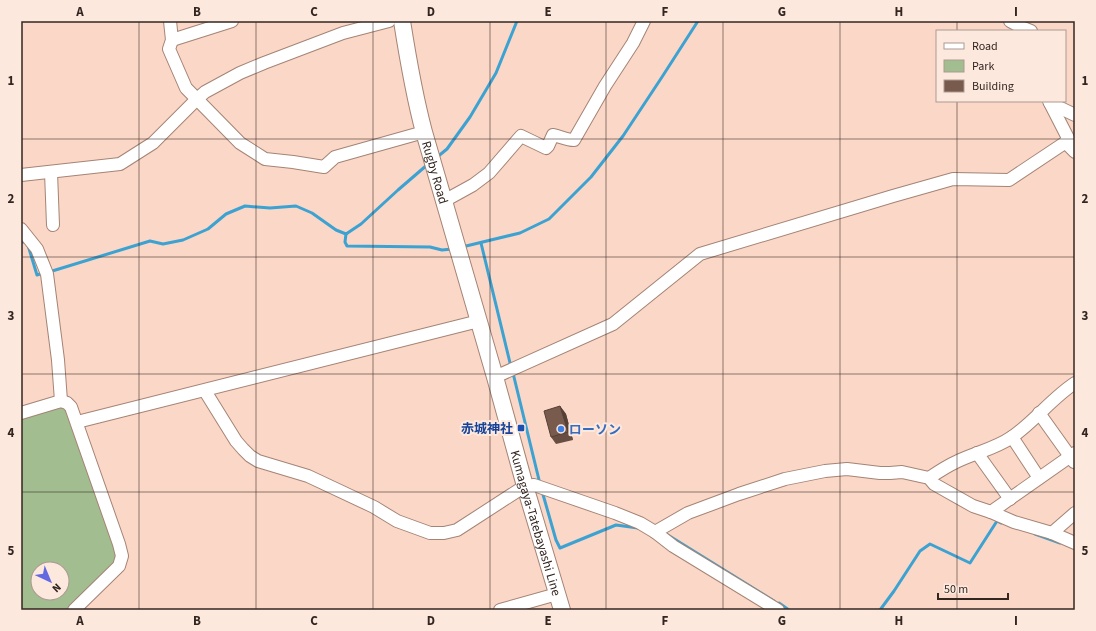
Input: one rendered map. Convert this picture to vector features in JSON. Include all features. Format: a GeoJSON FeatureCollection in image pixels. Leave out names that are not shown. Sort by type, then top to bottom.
{"type":"FeatureCollection","features":[{"type":"Feature","properties":{"kind":"main road","name":"Rugby Road"},"geometry":{"type":"LineString","coordinates":[[402,21],[416,103],[479,321]]}},
{"type":"Feature","properties":{"kind":"main road","name":"Kumagaya-Tatebayashi Line"},"geometry":{"type":"LineString","coordinates":[[479,321],[500,374],[525,486],[562,610]]}},
{"type":"Feature","properties":{"kind":"street"},"geometry":{"type":"LineString","coordinates":[[170,21],[172,40],[169,49],[186,88],[240,143],[265,159],[324,167],[335,157],[424,132]]}},
{"type":"Feature","properties":{"kind":"street"},"geometry":{"type":"LineString","coordinates":[[172,40],[232,21]]}},
{"type":"Feature","properties":{"kind":"street"},"geometry":{"type":"LineString","coordinates":[[21,175],[120,164],[153,143],[205,92],[233,77],[264,63],[343,33],[389,21]]}},
{"type":"Feature","properties":{"kind":"street"},"geometry":{"type":"LineString","coordinates":[[444,201],[473,185],[489,173],[521,136],[546,148],[553,136],[574,140],[644,21]]}},
{"type":"Feature","properties":{"kind":"street"},"geometry":{"type":"LineString","coordinates":[[1010,21],[1028,30]]}},
{"type":"Feature","properties":{"kind":"street"},"geometry":{"type":"LineString","coordinates":[[1049,102],[1075,115]]}},
{"type":"Feature","properties":{"kind":"street"},"geometry":{"type":"LineString","coordinates":[[1049,102],[1069,140],[1068,145],[1075,152]]}},
{"type":"Feature","properties":{"kind":"street"},"geometry":{"type":"LineString","coordinates":[[500,374],[613,324],[700,254],[953,179],[1010,180],[1069,140]]}},
{"type":"Feature","properties":{"kind":"street"},"geometry":{"type":"LineString","coordinates":[[51,172],[53,225]]}},
{"type":"Feature","properties":{"kind":"street"},"geometry":{"type":"LineString","coordinates":[[21,229],[37,249],[47,274],[62,401]]}},
{"type":"Feature","properties":{"kind":"street"},"geometry":{"type":"LineString","coordinates":[[77,422],[479,321]]}},
{"type":"Feature","properties":{"kind":"street"},"geometry":{"type":"LineString","coordinates":[[929,478],[955,462],[997,446],[1012,437],[1075,383]]}},
{"type":"Feature","properties":{"kind":"street"},"geometry":{"type":"LineString","coordinates":[[205,390],[236,441],[250,456],[258,461],[308,476],[374,507],[398,521],[430,533],[444,533],[457,530],[525,486],[534,485],[640,523],[673,546],[778,610]]}},
{"type":"Feature","properties":{"kind":"street"},"geometry":{"type":"LineString","coordinates":[[21,413],[62,401],[71,407],[113,523],[119,544],[122,556],[119,566],[74,610]]}},
{"type":"Feature","properties":{"kind":"street"},"geometry":{"type":"LineString","coordinates":[[992,512],[1040,478],[1073,458],[1039,414]]}},
{"type":"Feature","properties":{"kind":"street"},"geometry":{"type":"LineString","coordinates":[[1012,437],[1040,478]]}},
{"type":"Feature","properties":{"kind":"street"},"geometry":{"type":"LineString","coordinates":[[977,453],[1010,499]]}},
{"type":"Feature","properties":{"kind":"street"},"geometry":{"type":"LineString","coordinates":[[655,532],[688,513],[712,503],[808,474],[847,469],[885,473],[902,472],[929,478],[934,484],[973,506],[992,512],[1014,522],[1052,533],[1075,543]]}},
{"type":"Feature","properties":{"kind":"street"},"geometry":{"type":"LineString","coordinates":[[1052,533],[1075,513]]}},
{"type":"Feature","properties":{"kind":"street"},"geometry":{"type":"LineString","coordinates":[[500,610],[524,607],[557,594]]}},
{"type":"Feature","properties":{"kind":"green space"},"geometry":{"type":"Polygon","coordinates":[[[63,406],[69,412],[117,556],[114,567],[68,610],[21,610],[21,418],[63,406]]]}},
{"type":"Feature","properties":{"kind":"building"},"geometry":{"type":"Polygon","coordinates":[[[560,406],[568,432],[551,437],[544,411],[560,406]]]}},
{"type":"Feature","properties":{"kind":"waterway"},"geometry":{"type":"LineString","coordinates":[[436,158],[447,149],[470,117],[496,73],[517,21]]}},
{"type":"Feature","properties":{"kind":"waterway"},"geometry":{"type":"LineString","coordinates":[[462,247],[520,233],[549,219],[591,177],[623,136],[698,21]]}},
{"type":"Feature","properties":{"kind":"waterway"},"geometry":{"type":"LineString","coordinates":[[346,234],[361,224],[427,165]]}},
{"type":"Feature","properties":{"kind":"waterway"},"geometry":{"type":"LineString","coordinates":[[49,272],[150,241],[163,244],[183,240],[208,229],[226,214],[245,206],[270,208],[296,206],[312,213],[336,230],[346,234]]}},
{"type":"Feature","properties":{"kind":"waterway"},"geometry":{"type":"LineString","coordinates":[[346,234],[345,242],[347,246],[430,247],[442,250],[452,249]]}},
{"type":"Feature","properties":{"kind":"waterway"},"geometry":{"type":"LineString","coordinates":[[21,242],[27,242],[37,275],[43,273]]}},
{"type":"Feature","properties":{"kind":"waterway"},"geometry":{"type":"LineString","coordinates":[[481,243],[511,367]]}},
{"type":"Feature","properties":{"kind":"waterway"},"geometry":{"type":"LineString","coordinates":[[513,373],[540,484]]}},
{"type":"Feature","properties":{"kind":"waterway"},"geometry":{"type":"LineString","coordinates":[[542,491],[556,540],[560,548],[616,525],[638,528]]}},
{"type":"Feature","properties":{"kind":"waterway"},"geometry":{"type":"LineString","coordinates":[[880,610],[920,551],[930,544],[970,563],[997,521],[1001,523]]}},
{"type":"Feature","properties":{"kind":"waterway"},"geometry":{"type":"LineString","coordinates":[[663,532],[774,601]]}},
{"type":"Feature","properties":{"kind":"waterway"},"geometry":{"type":"LineString","coordinates":[[1035,534],[1060,543]]}},
{"type":"Feature","properties":{"kind":"waterway"},"geometry":{"type":"LineString","coordinates":[[779,603],[789,610]]}},
{"type":"Feature","properties":{"kind":"place","name":"赤城神社"},"geometry":{"type":"Point","coordinates":[521,428]}},
{"type":"Feature","properties":{"kind":"place","name":"ローソン"},"geometry":{"type":"Point","coordinates":[561,429]}}]}
